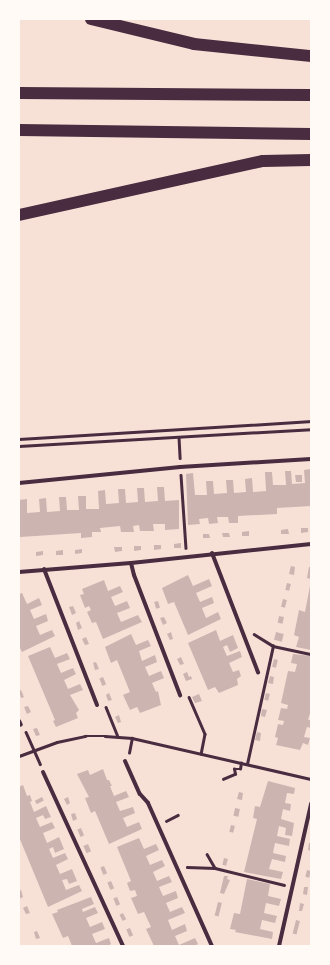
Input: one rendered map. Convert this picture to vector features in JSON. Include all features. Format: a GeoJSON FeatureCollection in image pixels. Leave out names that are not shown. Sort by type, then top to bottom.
{"type":"FeatureCollection","features":[{"type":"Feature","properties":{"kind":"highway"},"geometry":{"type":"LineString","coordinates":[[91,19],[194,44],[311,56]]}},
{"type":"Feature","properties":{"kind":"highway"},"geometry":{"type":"LineString","coordinates":[[19,93],[311,95]]}},
{"type":"Feature","properties":{"kind":"highway"},"geometry":{"type":"LineString","coordinates":[[19,130],[311,134]]}},
{"type":"Feature","properties":{"kind":"highway"},"geometry":{"type":"LineString","coordinates":[[19,215],[263,161],[311,160]]}},
{"type":"Feature","properties":{"kind":"street"},"geometry":{"type":"LineString","coordinates":[[19,483],[180,467],[311,459]]}},
{"type":"Feature","properties":{"kind":"street"},"geometry":{"type":"LineString","coordinates":[[19,572],[131,563],[212,553],[311,544]]}},
{"type":"Feature","properties":{"kind":"street"},"geometry":{"type":"LineString","coordinates":[[212,553],[258,672]]}},
{"type":"Feature","properties":{"kind":"street"},"geometry":{"type":"LineString","coordinates":[[131,563],[134,575],[180,695]]}},
{"type":"Feature","properties":{"kind":"street"},"geometry":{"type":"LineString","coordinates":[[44,569],[97,705]]}},
{"type":"Feature","properties":{"kind":"street"},"geometry":{"type":"LineString","coordinates":[[125,761],[140,794],[148,803],[158,824],[212,946]]}},
{"type":"Feature","properties":{"kind":"street"},"geometry":{"type":"LineString","coordinates":[[43,772],[123,946]]}},
{"type":"Feature","properties":{"kind":"street"},"geometry":{"type":"LineString","coordinates":[[279,946],[311,804]]}},
{"type":"Feature","properties":{"kind":"path"},"geometry":{"type":"LineString","coordinates":[[19,439],[311,421]]}},
{"type":"Feature","properties":{"kind":"path"},"geometry":{"type":"LineString","coordinates":[[19,446],[311,429]]}},
{"type":"Feature","properties":{"kind":"path"},"geometry":{"type":"LineString","coordinates":[[179,437],[180,467],[188,556]]}},
{"type":"Feature","properties":{"kind":"path"},"geometry":{"type":"LineString","coordinates":[[239,624],[273,646],[311,654]]}},
{"type":"Feature","properties":{"kind":"path"},"geometry":{"type":"LineString","coordinates":[[247,764],[273,646]]}},
{"type":"Feature","properties":{"kind":"path"},"geometry":{"type":"LineString","coordinates":[[180,695],[188,695],[205,734],[201,754]]}},
{"type":"Feature","properties":{"kind":"path"},"geometry":{"type":"LineString","coordinates":[[97,705],[105,704],[118,737]]}},
{"type":"Feature","properties":{"kind":"path"},"geometry":{"type":"LineString","coordinates":[[20,723],[24,728],[43,772]]}},
{"type":"Feature","properties":{"kind":"path"},"geometry":{"type":"LineString","coordinates":[[19,756],[56,742],[85,736],[132,738],[311,779]]}},
{"type":"Feature","properties":{"kind":"path"},"geometry":{"type":"LineString","coordinates":[[125,761],[132,738]]}},
{"type":"Feature","properties":{"kind":"path"},"geometry":{"type":"LineString","coordinates":[[222,779],[234,774],[234,769],[240,769],[241,763]]}},
{"type":"Feature","properties":{"kind":"path"},"geometry":{"type":"LineString","coordinates":[[158,824],[178,815]]}},
{"type":"Feature","properties":{"kind":"path"},"geometry":{"type":"LineString","coordinates":[[207,854],[215,868]]}},
{"type":"Feature","properties":{"kind":"path"},"geometry":{"type":"LineString","coordinates":[[177,867],[215,868],[292,887]]}},
{"type":"Feature","properties":{"kind":"building"},"geometry":{"type":"Polygon","coordinates":[[[311,469],[311,506],[277,508],[277,514],[238,516],[238,523],[229,523],[228,517],[217,517],[218,523],[209,524],[208,518],[199,519],[200,524],[188,525],[186,474],[193,473],[195,495],[207,495],[206,481],[213,481],[214,494],[227,493],[226,480],[233,480],[234,493],[246,492],[245,479],[252,478],[253,492],[266,491],[265,472],[272,472],[273,485],[286,485],[285,471],[291,471],[292,484],[305,483],[304,470],[311,469]]]}},
{"type":"Feature","properties":{"kind":"building"},"geometry":{"type":"Polygon","coordinates":[[[295,475],[302,475],[302,482],[296,482],[295,475]]]}},
{"type":"Feature","properties":{"kind":"building"},"geometry":{"type":"Polygon","coordinates":[[[157,487],[164,487],[165,501],[179,500],[179,529],[165,530],[165,524],[153,524],[154,531],[140,531],[139,525],[133,526],[134,532],[121,532],[120,526],[100,528],[101,532],[92,532],[92,537],[81,538],[81,533],[20,537],[19,500],[27,499],[27,513],[40,512],[39,499],[46,498],[47,512],[60,511],[59,497],[66,497],[67,510],[79,510],[78,496],[86,496],[86,509],[99,509],[98,491],[105,490],[106,504],[119,503],[118,489],[125,489],[126,503],[138,502],[137,488],[144,488],[145,502],[158,501],[157,487]]]}},
{"type":"Feature","properties":{"kind":"building"},"geometry":{"type":"Polygon","coordinates":[[[301,528],[308,528],[308,532],[301,533],[301,528]]]}},
{"type":"Feature","properties":{"kind":"building"},"geometry":{"type":"Polygon","coordinates":[[[288,529],[289,534],[281,534],[281,530],[288,529]]]}},
{"type":"Feature","properties":{"kind":"building"},"geometry":{"type":"Polygon","coordinates":[[[249,531],[249,536],[242,536],[242,532],[249,531]]]}},
{"type":"Feature","properties":{"kind":"building"},"geometry":{"type":"Polygon","coordinates":[[[222,533],[229,533],[230,537],[223,537],[222,533]]]}},
{"type":"Feature","properties":{"kind":"building"},"geometry":{"type":"Polygon","coordinates":[[[203,534],[209,534],[210,538],[203,538],[203,534]]]}},
{"type":"Feature","properties":{"kind":"building"},"geometry":{"type":"Polygon","coordinates":[[[181,543],[181,548],[174,548],[174,544],[181,543]]]}},
{"type":"Feature","properties":{"kind":"building"},"geometry":{"type":"Polygon","coordinates":[[[154,545],[161,545],[161,549],[154,550],[154,545]]]}},
{"type":"Feature","properties":{"kind":"building"},"geometry":{"type":"Polygon","coordinates":[[[134,546],[141,546],[141,550],[134,551],[134,546]]]}},
{"type":"Feature","properties":{"kind":"building"},"geometry":{"type":"Polygon","coordinates":[[[114,547],[122,547],[122,551],[115,552],[114,547]]]}},
{"type":"Feature","properties":{"kind":"building"},"geometry":{"type":"Polygon","coordinates":[[[82,549],[82,553],[75,554],[75,550],[82,549]]]}},
{"type":"Feature","properties":{"kind":"building"},"geometry":{"type":"Polygon","coordinates":[[[63,550],[63,555],[56,555],[56,551],[63,550]]]}},
{"type":"Feature","properties":{"kind":"building"},"geometry":{"type":"Polygon","coordinates":[[[43,551],[43,555],[36,556],[36,552],[43,551]]]}},
{"type":"Feature","properties":{"kind":"building"},"geometry":{"type":"Polygon","coordinates":[[[291,566],[295,567],[294,575],[289,574],[291,566]]]}},
{"type":"Feature","properties":{"kind":"building"},"geometry":{"type":"Polygon","coordinates":[[[309,567],[311,567],[311,579],[307,578],[309,567]]]}},
{"type":"Feature","properties":{"kind":"building"},"geometry":{"type":"Polygon","coordinates":[[[188,575],[193,586],[209,579],[212,586],[196,593],[200,602],[212,597],[214,603],[202,608],[206,618],[218,612],[221,619],[188,635],[174,602],[168,604],[162,588],[188,575]]]}},
{"type":"Feature","properties":{"kind":"building"},"geometry":{"type":"Polygon","coordinates":[[[104,580],[108,591],[120,586],[123,592],[111,597],[115,606],[127,601],[130,608],[117,613],[121,622],[138,615],[142,622],[103,639],[96,622],[92,623],[87,612],[91,610],[89,606],[85,608],[80,595],[84,594],[82,589],[104,580]]]}},
{"type":"Feature","properties":{"kind":"building"},"geometry":{"type":"Polygon","coordinates":[[[287,583],[291,584],[289,591],[285,590],[287,583]]]}},
{"type":"Feature","properties":{"kind":"building"},"geometry":{"type":"Polygon","coordinates":[[[310,586],[311,650],[296,647],[299,637],[294,635],[299,610],[305,612],[310,586]]]}},
{"type":"Feature","properties":{"kind":"building"},"geometry":{"type":"Polygon","coordinates":[[[22,593],[27,604],[39,598],[42,605],[30,610],[34,619],[46,614],[48,621],[36,626],[40,635],[52,630],[55,636],[22,652],[19,646],[19,594],[22,593]]]}},
{"type":"Feature","properties":{"kind":"building"},"geometry":{"type":"Polygon","coordinates":[[[283,599],[287,600],[285,608],[281,607],[283,599]]]}},
{"type":"Feature","properties":{"kind":"building"},"geometry":{"type":"Polygon","coordinates":[[[158,601],[160,608],[156,609],[154,602],[158,601]]]}},
{"type":"Feature","properties":{"kind":"building"},"geometry":{"type":"Polygon","coordinates":[[[73,606],[76,613],[72,615],[69,607],[73,606]]]}},
{"type":"Feature","properties":{"kind":"building"},"geometry":{"type":"Polygon","coordinates":[[[279,616],[284,617],[283,624],[278,623],[279,616]]]}},
{"type":"Feature","properties":{"kind":"building"},"geometry":{"type":"Polygon","coordinates":[[[164,617],[167,623],[163,625],[160,618],[164,617]]]}},
{"type":"Feature","properties":{"kind":"building"},"geometry":{"type":"Polygon","coordinates":[[[79,621],[82,628],[78,630],[76,623],[79,621]]]}},
{"type":"Feature","properties":{"kind":"building"},"geometry":{"type":"Polygon","coordinates":[[[216,630],[220,641],[233,635],[238,648],[230,652],[227,645],[223,647],[227,656],[240,651],[242,657],[229,663],[233,672],[239,670],[241,676],[237,679],[238,685],[219,693],[215,687],[208,690],[188,643],[216,630]]]}},
{"type":"Feature","properties":{"kind":"building"},"geometry":{"type":"Polygon","coordinates":[[[171,632],[173,639],[170,640],[167,634],[171,632]]]}},
{"type":"Feature","properties":{"kind":"building"},"geometry":{"type":"Polygon","coordinates":[[[276,632],[284,634],[282,642],[274,640],[276,632]]]}},
{"type":"Feature","properties":{"kind":"building"},"geometry":{"type":"Polygon","coordinates":[[[131,634],[136,645],[148,640],[151,646],[139,651],[142,661],[155,655],[157,662],[145,667],[149,676],[161,671],[164,678],[152,683],[156,692],[158,691],[161,705],[140,713],[137,707],[130,710],[123,695],[130,692],[117,660],[111,663],[105,647],[131,634]]]}},
{"type":"Feature","properties":{"kind":"building"},"geometry":{"type":"Polygon","coordinates":[[[86,637],[89,644],[85,645],[82,639],[86,637]]]}},
{"type":"Feature","properties":{"kind":"building"},"geometry":{"type":"Polygon","coordinates":[[[50,647],[55,658],[67,653],[70,659],[57,664],[61,673],[73,668],[76,674],[64,680],[68,689],[80,684],[83,690],[70,695],[79,710],[76,713],[78,718],[56,727],[53,721],[55,720],[28,656],[50,647]]]}},
{"type":"Feature","properties":{"kind":"building"},"geometry":{"type":"Polygon","coordinates":[[[293,654],[311,656],[311,710],[308,720],[311,720],[311,728],[307,727],[304,737],[310,738],[308,745],[303,743],[300,750],[276,745],[278,738],[275,737],[278,724],[283,725],[284,721],[278,720],[281,708],[287,709],[288,705],[281,703],[288,671],[295,672],[297,664],[291,663],[293,654]]]}},
{"type":"Feature","properties":{"kind":"building"},"geometry":{"type":"Polygon","coordinates":[[[181,657],[184,664],[180,665],[177,659],[181,657]]]}},
{"type":"Feature","properties":{"kind":"building"},"geometry":{"type":"Polygon","coordinates":[[[274,659],[278,660],[276,668],[272,667],[274,659]]]}},
{"type":"Feature","properties":{"kind":"building"},"geometry":{"type":"Polygon","coordinates":[[[96,662],[99,669],[95,670],[93,663],[96,662]]]}},
{"type":"Feature","properties":{"kind":"building"},"geometry":{"type":"Polygon","coordinates":[[[187,672],[189,677],[191,676],[192,679],[186,681],[183,674],[187,672]]]}},
{"type":"Feature","properties":{"kind":"building"},"geometry":{"type":"Polygon","coordinates":[[[270,676],[274,677],[273,684],[268,683],[270,676]]]}},
{"type":"Feature","properties":{"kind":"building"},"geometry":{"type":"Polygon","coordinates":[[[103,677],[106,684],[102,686],[99,679],[103,677]]]}},
{"type":"Feature","properties":{"kind":"building"},"geometry":{"type":"Polygon","coordinates":[[[21,690],[24,697],[21,698],[19,691],[21,690]]]}},
{"type":"Feature","properties":{"kind":"building"},"geometry":{"type":"Polygon","coordinates":[[[109,693],[112,700],[108,701],[106,695],[109,693]]]}},
{"type":"Feature","properties":{"kind":"building"},"geometry":{"type":"Polygon","coordinates":[[[266,693],[270,694],[268,701],[264,700],[266,693]]]}},
{"type":"Feature","properties":{"kind":"building"},"geometry":{"type":"Polygon","coordinates":[[[199,694],[202,701],[195,703],[192,697],[199,694]]]}},
{"type":"Feature","properties":{"kind":"building"},"geometry":{"type":"Polygon","coordinates":[[[28,706],[31,712],[27,714],[24,707],[28,706]]]}},
{"type":"Feature","properties":{"kind":"building"},"geometry":{"type":"Polygon","coordinates":[[[262,709],[267,710],[265,717],[261,716],[262,709]]]}},
{"type":"Feature","properties":{"kind":"building"},"geometry":{"type":"Polygon","coordinates":[[[119,715],[121,722],[118,723],[115,717],[119,715]]]}},
{"type":"Feature","properties":{"kind":"building"},"geometry":{"type":"Polygon","coordinates":[[[37,728],[40,735],[36,736],[33,729],[37,728]]]}},
{"type":"Feature","properties":{"kind":"building"},"geometry":{"type":"Polygon","coordinates":[[[257,732],[261,733],[260,741],[255,740],[257,732]]]}},
{"type":"Feature","properties":{"kind":"building"},"geometry":{"type":"Polygon","coordinates":[[[103,769],[107,780],[109,780],[112,786],[110,786],[114,796],[126,791],[129,797],[116,802],[120,811],[133,807],[135,813],[123,818],[127,827],[139,822],[142,829],[109,844],[95,811],[91,813],[85,798],[89,797],[77,774],[88,770],[90,775],[103,769]]]}},
{"type":"Feature","properties":{"kind":"building"},"geometry":{"type":"Polygon","coordinates":[[[268,781],[295,788],[294,794],[287,793],[285,803],[291,804],[290,811],[283,809],[281,819],[294,823],[292,836],[285,835],[286,828],[279,826],[277,836],[290,839],[289,846],[275,843],[273,853],[286,856],[285,862],[272,859],[269,869],[283,872],[281,879],[244,872],[257,819],[253,818],[255,806],[260,807],[268,781]]]}},
{"type":"Feature","properties":{"kind":"building"},"geometry":{"type":"Polygon","coordinates":[[[23,785],[27,796],[30,795],[32,801],[30,802],[34,812],[46,806],[51,817],[45,819],[43,815],[36,818],[40,827],[52,822],[55,828],[43,833],[47,843],[59,837],[64,849],[55,853],[53,847],[49,849],[53,858],[65,853],[68,859],[56,865],[60,874],[72,869],[77,881],[69,884],[67,879],[62,880],[66,890],[79,885],[82,891],[48,907],[19,837],[19,787],[23,785]]]}},
{"type":"Feature","properties":{"kind":"building"},"geometry":{"type":"Polygon","coordinates":[[[239,792],[243,793],[242,800],[237,799],[239,792]]]}},
{"type":"Feature","properties":{"kind":"building"},"geometry":{"type":"Polygon","coordinates":[[[42,797],[44,801],[37,804],[35,801],[42,797]]]}},
{"type":"Feature","properties":{"kind":"building"},"geometry":{"type":"Polygon","coordinates":[[[68,797],[70,803],[67,805],[64,799],[68,797]]]}},
{"type":"Feature","properties":{"kind":"building"},"geometry":{"type":"Polygon","coordinates":[[[235,808],[240,809],[238,817],[233,816],[235,808]]]}},
{"type":"Feature","properties":{"kind":"building"},"geometry":{"type":"Polygon","coordinates":[[[75,813],[77,819],[73,821],[71,814],[75,813]]]}},
{"type":"Feature","properties":{"kind":"building"},"geometry":{"type":"Polygon","coordinates":[[[231,825],[235,826],[233,833],[229,832],[231,825]]]}},
{"type":"Feature","properties":{"kind":"building"},"geometry":{"type":"Polygon","coordinates":[[[81,828],[84,835],[80,837],[77,830],[81,828]]]}},
{"type":"Feature","properties":{"kind":"building"},"geometry":{"type":"Polygon","coordinates":[[[139,838],[144,849],[156,844],[159,850],[146,856],[150,865],[162,860],[165,866],[153,872],[157,881],[169,876],[172,882],[159,887],[163,896],[176,891],[178,898],[166,903],[170,912],[182,907],[185,913],[168,920],[172,930],[185,924],[187,931],[175,936],[179,945],[195,938],[198,944],[194,946],[154,946],[146,929],[151,927],[144,912],[138,914],[131,898],[137,896],[135,890],[130,891],[127,883],[131,881],[117,847],[139,838]]]}},
{"type":"Feature","properties":{"kind":"building"},"geometry":{"type":"Polygon","coordinates":[[[309,843],[311,843],[311,851],[308,850],[309,843]]]}},
{"type":"Feature","properties":{"kind":"building"},"geometry":{"type":"Polygon","coordinates":[[[88,844],[91,851],[87,853],[83,846],[88,844]]]}},
{"type":"Feature","properties":{"kind":"building"},"geometry":{"type":"Polygon","coordinates":[[[224,858],[228,859],[226,866],[222,865],[224,858]]]}},
{"type":"Feature","properties":{"kind":"building"},"geometry":{"type":"Polygon","coordinates":[[[104,866],[107,873],[103,875],[100,868],[104,866]]]}},
{"type":"Feature","properties":{"kind":"building"},"geometry":{"type":"Polygon","coordinates":[[[307,870],[311,871],[309,878],[305,877],[307,870]]]}},
{"type":"Feature","properties":{"kind":"building"},"geometry":{"type":"Polygon","coordinates":[[[224,876],[228,876],[227,879],[230,880],[224,894],[220,893],[224,876]]]}},
{"type":"Feature","properties":{"kind":"building"},"geometry":{"type":"Polygon","coordinates":[[[247,879],[270,884],[268,896],[281,899],[279,906],[266,903],[264,913],[277,916],[275,923],[262,920],[260,929],[273,932],[272,939],[235,932],[236,930],[230,929],[234,913],[240,914],[247,879]]]}},
{"type":"Feature","properties":{"kind":"building"},"geometry":{"type":"Polygon","coordinates":[[[111,881],[114,888],[110,890],[107,883],[111,881]]]}},
{"type":"Feature","properties":{"kind":"building"},"geometry":{"type":"Polygon","coordinates":[[[304,887],[308,887],[307,895],[303,894],[304,887]]]}},
{"type":"Feature","properties":{"kind":"building"},"geometry":{"type":"Polygon","coordinates":[[[21,890],[23,897],[19,899],[19,891],[21,890]]]}},
{"type":"Feature","properties":{"kind":"building"},"geometry":{"type":"Polygon","coordinates":[[[91,897],[94,904],[82,909],[83,912],[95,907],[98,913],[86,918],[90,927],[102,922],[105,929],[92,934],[96,943],[109,938],[111,944],[108,946],[72,946],[68,936],[63,938],[52,914],[58,912],[57,910],[91,897]]]}},
{"type":"Feature","properties":{"kind":"building"},"geometry":{"type":"Polygon","coordinates":[[[117,897],[120,904],[116,906],[113,899],[117,897]]]}},
{"type":"Feature","properties":{"kind":"building"},"geometry":{"type":"Polygon","coordinates":[[[218,902],[222,903],[218,917],[215,916],[218,902]]]}},
{"type":"Feature","properties":{"kind":"building"},"geometry":{"type":"Polygon","coordinates":[[[300,903],[304,904],[302,911],[299,911],[300,903]]]}},
{"type":"Feature","properties":{"kind":"building"},"geometry":{"type":"Polygon","coordinates":[[[27,906],[30,913],[26,914],[23,908],[27,906]]]}},
{"type":"Feature","properties":{"kind":"building"},"geometry":{"type":"Polygon","coordinates":[[[123,913],[126,919],[123,921],[119,915],[123,913]]]}},
{"type":"Feature","properties":{"kind":"building"},"geometry":{"type":"Polygon","coordinates":[[[296,920],[300,921],[296,935],[293,934],[296,920]]]}},
{"type":"Feature","properties":{"kind":"building"},"geometry":{"type":"Polygon","coordinates":[[[130,928],[133,935],[129,937],[126,930],[130,928]]]}},
{"type":"Feature","properties":{"kind":"building"},"geometry":{"type":"Polygon","coordinates":[[[37,931],[40,938],[36,939],[34,932],[37,931]]]}}]}
